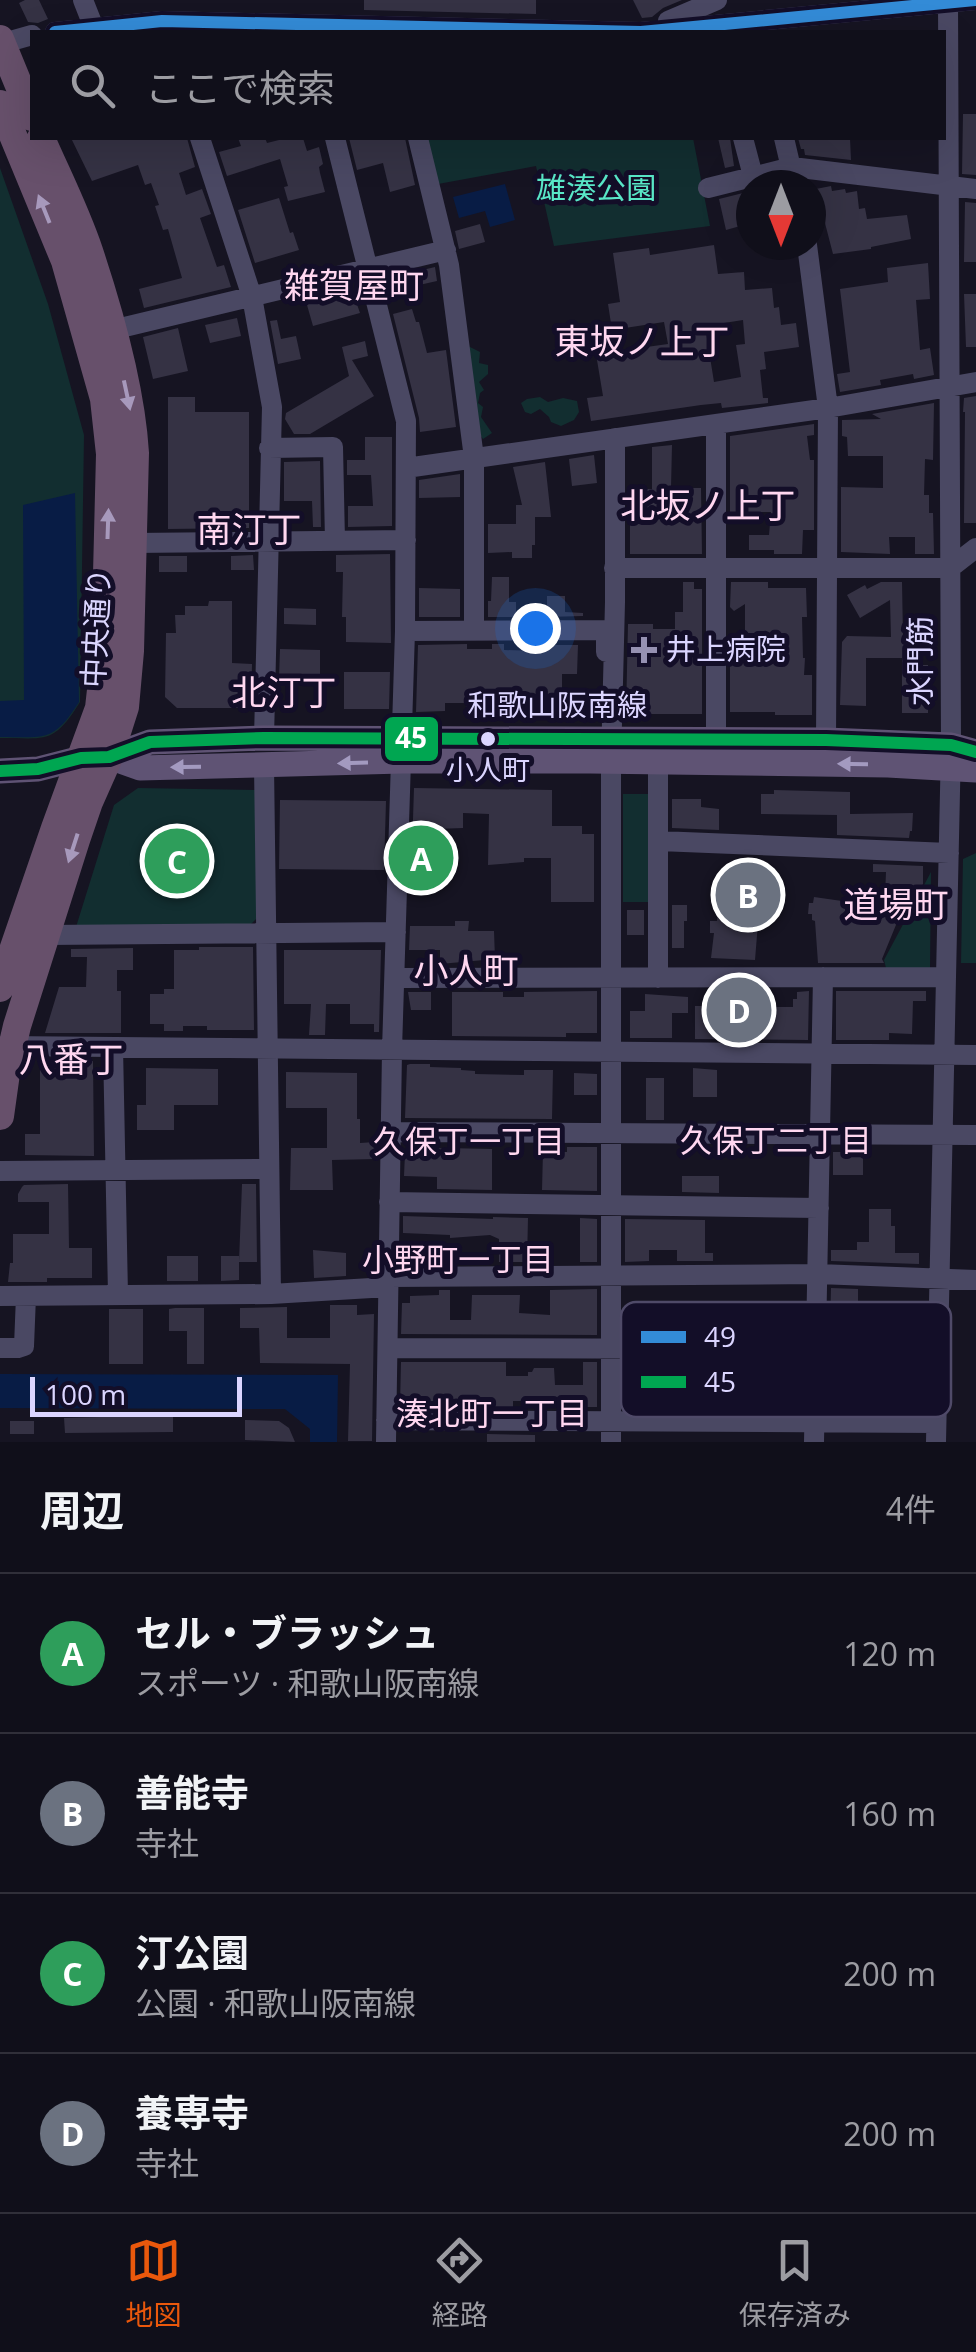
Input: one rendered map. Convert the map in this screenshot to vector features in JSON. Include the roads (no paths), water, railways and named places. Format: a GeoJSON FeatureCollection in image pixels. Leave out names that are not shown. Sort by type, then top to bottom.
{"type":"FeatureCollection","features":[{"type":"Feature","properties":{"kind":"highway"},"geometry":{"type":"LineString","coordinates":[[1,42],[30,113]]}},
{"type":"Feature","properties":{"kind":"highway","name":"中央通り"},"geometry":{"type":"LineString","coordinates":[[0,104],[65,261],[104,399],[110,454],[105,654],[95,758]]}},
{"type":"Feature","properties":{"kind":"highway","name":"中央通り"},"geometry":{"type":"LineString","coordinates":[[0,988],[54,828],[125,707],[130,651],[133,425],[112,330],[88,248],[42,140]]}},
{"type":"Feature","properties":{"kind":"highway","name":"中央通り"},"geometry":{"type":"LineString","coordinates":[[0,1116],[21,934]]}},
{"type":"Feature","properties":{"kind":"main road","name":"和歌山阪南線"},"geometry":{"type":"LineString","coordinates":[[95,758],[150,742],[264,738],[402,750],[611,750],[716,740],[826,740],[966,756]]}},
{"type":"Feature","properties":{"kind":"main road","name":"和歌山阪南線"},"geometry":{"type":"LineString","coordinates":[[95,758],[140,768],[264,765],[402,750]]}},
{"type":"Feature","properties":{"kind":"main road","name":"和歌山阪南線"},"geometry":{"type":"LineString","coordinates":[[611,750],[658,762],[888,764],[966,756]]}},
{"type":"Feature","properties":{"kind":"main road"},"geometry":{"type":"LineString","coordinates":[[0,770],[38,769],[95,758]]}},
{"type":"Feature","properties":{"kind":"street"},"geometry":{"type":"LineString","coordinates":[[83,0],[94,28]]}},
{"type":"Feature","properties":{"kind":"street"},"geometry":{"type":"LineString","coordinates":[[155,0],[164,27]]}},
{"type":"Feature","properties":{"kind":"street"},"geometry":{"type":"LineString","coordinates":[[700,19],[716,0]]}},
{"type":"Feature","properties":{"kind":"street"},"geometry":{"type":"LineString","coordinates":[[650,30],[700,19],[833,23],[948,1],[975,0]]}},
{"type":"Feature","properties":{"kind":"street","name":"水門筋"},"geometry":{"type":"LineString","coordinates":[[938,1302],[949,853],[966,756],[950,568],[948,1]]}},
{"type":"Feature","properties":{"kind":"street"},"geometry":{"type":"LineString","coordinates":[[74,30],[392,30]]}},
{"type":"Feature","properties":{"kind":"street"},"geometry":{"type":"LineString","coordinates":[[1,42],[30,35]]}},
{"type":"Feature","properties":{"kind":"street"},"geometry":{"type":"LineString","coordinates":[[201,140],[252,297],[272,407],[264,738]]}},
{"type":"Feature","properties":{"kind":"street"},"geometry":{"type":"LineString","coordinates":[[336,140],[406,421],[405,631],[390,1132],[386,1442]]}},
{"type":"Feature","properties":{"kind":"street"},"geometry":{"type":"LineString","coordinates":[[418,140],[446,250],[474,458],[474,630]]}},
{"type":"Feature","properties":{"kind":"street"},"geometry":{"type":"LineString","coordinates":[[744,140],[752,170]]}},
{"type":"Feature","properties":{"kind":"street"},"geometry":{"type":"LineString","coordinates":[[784,140],[792,170]]}},
{"type":"Feature","properties":{"kind":"street"},"geometry":{"type":"LineString","coordinates":[[826,178],[976,189]]}},
{"type":"Feature","properties":{"kind":"street"},"geometry":{"type":"LineString","coordinates":[[708,188],[736,181]]}},
{"type":"Feature","properties":{"kind":"street"},"geometry":{"type":"LineString","coordinates":[[112,330],[446,250]]}},
{"type":"Feature","properties":{"kind":"street"},"geometry":{"type":"LineString","coordinates":[[809,260],[828,408],[826,740]]}},
{"type":"Feature","properties":{"kind":"street"},"geometry":{"type":"LineString","coordinates":[[406,468],[828,408],[976,382]]}},
{"type":"Feature","properties":{"kind":"street"},"geometry":{"type":"LineString","coordinates":[[716,424],[716,740]]}},
{"type":"Feature","properties":{"kind":"street"},"geometry":{"type":"LineString","coordinates":[[611,1432],[615,438]]}},
{"type":"Feature","properties":{"kind":"street"},"geometry":{"type":"LineString","coordinates":[[269,448],[333,446],[335,541]]}},
{"type":"Feature","properties":{"kind":"street"},"geometry":{"type":"LineString","coordinates":[[133,543],[406,540]]}},
{"type":"Feature","properties":{"kind":"street"},"geometry":{"type":"LineString","coordinates":[[614,568],[950,568],[976,548]]}},
{"type":"Feature","properties":{"kind":"street"},"geometry":{"type":"LineString","coordinates":[[405,631],[606,630],[606,665],[613,686]]}},
{"type":"Feature","properties":{"kind":"street"},"geometry":{"type":"LineString","coordinates":[[966,756],[976,780]]}},
{"type":"Feature","properties":{"kind":"street"},"geometry":{"type":"LineString","coordinates":[[658,762],[658,978]]}},
{"type":"Feature","properties":{"kind":"street"},"geometry":{"type":"LineString","coordinates":[[264,765],[271,1294]]}},
{"type":"Feature","properties":{"kind":"street"},"geometry":{"type":"LineString","coordinates":[[659,841],[949,853]]}},
{"type":"Feature","properties":{"kind":"street"},"geometry":{"type":"LineString","coordinates":[[21,934],[396,932]]}},
{"type":"Feature","properties":{"kind":"street"},"geometry":{"type":"LineString","coordinates":[[817,1302],[823,977]]}},
{"type":"Feature","properties":{"kind":"street"},"geometry":{"type":"LineString","coordinates":[[394,978],[946,977]]}},
{"type":"Feature","properties":{"kind":"street"},"geometry":{"type":"LineString","coordinates":[[6,1046],[976,1054]]}},
{"type":"Feature","properties":{"kind":"street"},"geometry":{"type":"LineString","coordinates":[[114,1047],[118,1295]]}},
{"type":"Feature","properties":{"kind":"street"},"geometry":{"type":"LineString","coordinates":[[390,1132],[976,1136]]}},
{"type":"Feature","properties":{"kind":"street"},"geometry":{"type":"LineString","coordinates":[[0,1171],[268,1169]]}},
{"type":"Feature","properties":{"kind":"street"},"geometry":{"type":"LineString","coordinates":[[389,1202],[819,1208]]}},
{"type":"Feature","properties":{"kind":"street"},"geometry":{"type":"LineString","coordinates":[[0,1296],[271,1294],[388,1282],[610,1276],[818,1274],[976,1280]]}},
{"type":"Feature","properties":{"kind":"street"},"geometry":{"type":"LineString","coordinates":[[0,1348],[24,1346],[26,1296]]}},
{"type":"Feature","properties":{"kind":"street"},"geometry":{"type":"LineString","coordinates":[[388,1348],[621,1349]]}},
{"type":"Feature","properties":{"kind":"street"},"geometry":{"type":"LineString","coordinates":[[386,1420],[611,1432],[936,1433]]}},
{"type":"Feature","properties":{"kind":"water"},"geometry":{"type":"Polygon","coordinates":[[[505,184],[515,220],[490,227],[485,211],[459,218],[453,197],[505,184]]]}},
{"type":"Feature","properties":{"kind":"water"},"geometry":{"type":"Polygon","coordinates":[[[75,493],[79,702],[62,725],[47,735],[0,737],[0,701],[24,700],[23,505],[75,493]]]}},
{"type":"Feature","properties":{"kind":"water"},"geometry":{"type":"Polygon","coordinates":[[[0,1374],[338,1375],[337,1442],[310,1442],[310,1429],[285,1409],[0,1408],[0,1374]]]}},
{"type":"Feature","properties":{"kind":"place","name":"井上病院"},"geometry":{"type":"Point","coordinates":[644,650]}},
{"type":"Feature","properties":{"kind":"place","name":"小人町"},"geometry":{"type":"Point","coordinates":[488,739]}},
{"type":"Feature","properties":{"kind":"place","name":"セル・ブラッシュ"},"geometry":{"type":"Point","coordinates":[421,858]}},
{"type":"Feature","properties":{"kind":"place","name":"汀公園"},"geometry":{"type":"Point","coordinates":[177,861]}},
{"type":"Feature","properties":{"kind":"place","name":"善能寺"},"geometry":{"type":"Point","coordinates":[748,895]}},
{"type":"Feature","properties":{"kind":"place","name":"養専寺"},"geometry":{"type":"Point","coordinates":[739,1010]}},
{"type":"Feature","properties":{"kind":"district","name":"雑賀屋町"},"geometry":{"type":"Point","coordinates":[354,286]}},
{"type":"Feature","properties":{"kind":"district","name":"東坂ノ上丁"},"geometry":{"type":"Point","coordinates":[642,342]}},
{"type":"Feature","properties":{"kind":"district","name":"北坂ノ上丁"},"geometry":{"type":"Point","coordinates":[708,506]}},
{"type":"Feature","properties":{"kind":"district","name":"南汀丁"},"geometry":{"type":"Point","coordinates":[249,530]}},
{"type":"Feature","properties":{"kind":"district","name":"北汀丁"},"geometry":{"type":"Point","coordinates":[284,693]}},
{"type":"Feature","properties":{"kind":"district","name":"道場町"},"geometry":{"type":"Point","coordinates":[896,905]}},
{"type":"Feature","properties":{"kind":"district","name":"小人町"},"geometry":{"type":"Point","coordinates":[466,971]}},
{"type":"Feature","properties":{"kind":"district","name":"八番丁"},"geometry":{"type":"Point","coordinates":[71,1060]}},
{"type":"Feature","properties":{"kind":"district","name":"久保丁二丁目"},"geometry":{"type":"Point","coordinates":[776,1141]}},
{"type":"Feature","properties":{"kind":"district","name":"久保丁一丁目"},"geometry":{"type":"Point","coordinates":[469,1142]}},
{"type":"Feature","properties":{"kind":"district","name":"小野町一丁目"},"geometry":{"type":"Point","coordinates":[458,1260]}},
{"type":"Feature","properties":{"kind":"district","name":"湊北町一丁目"},"geometry":{"type":"Point","coordinates":[492,1414]}},
{"type":"Feature","properties":{"kind":"park label","name":"雄湊公園"},"geometry":{"type":"Point","coordinates":[596,189]}}]}
